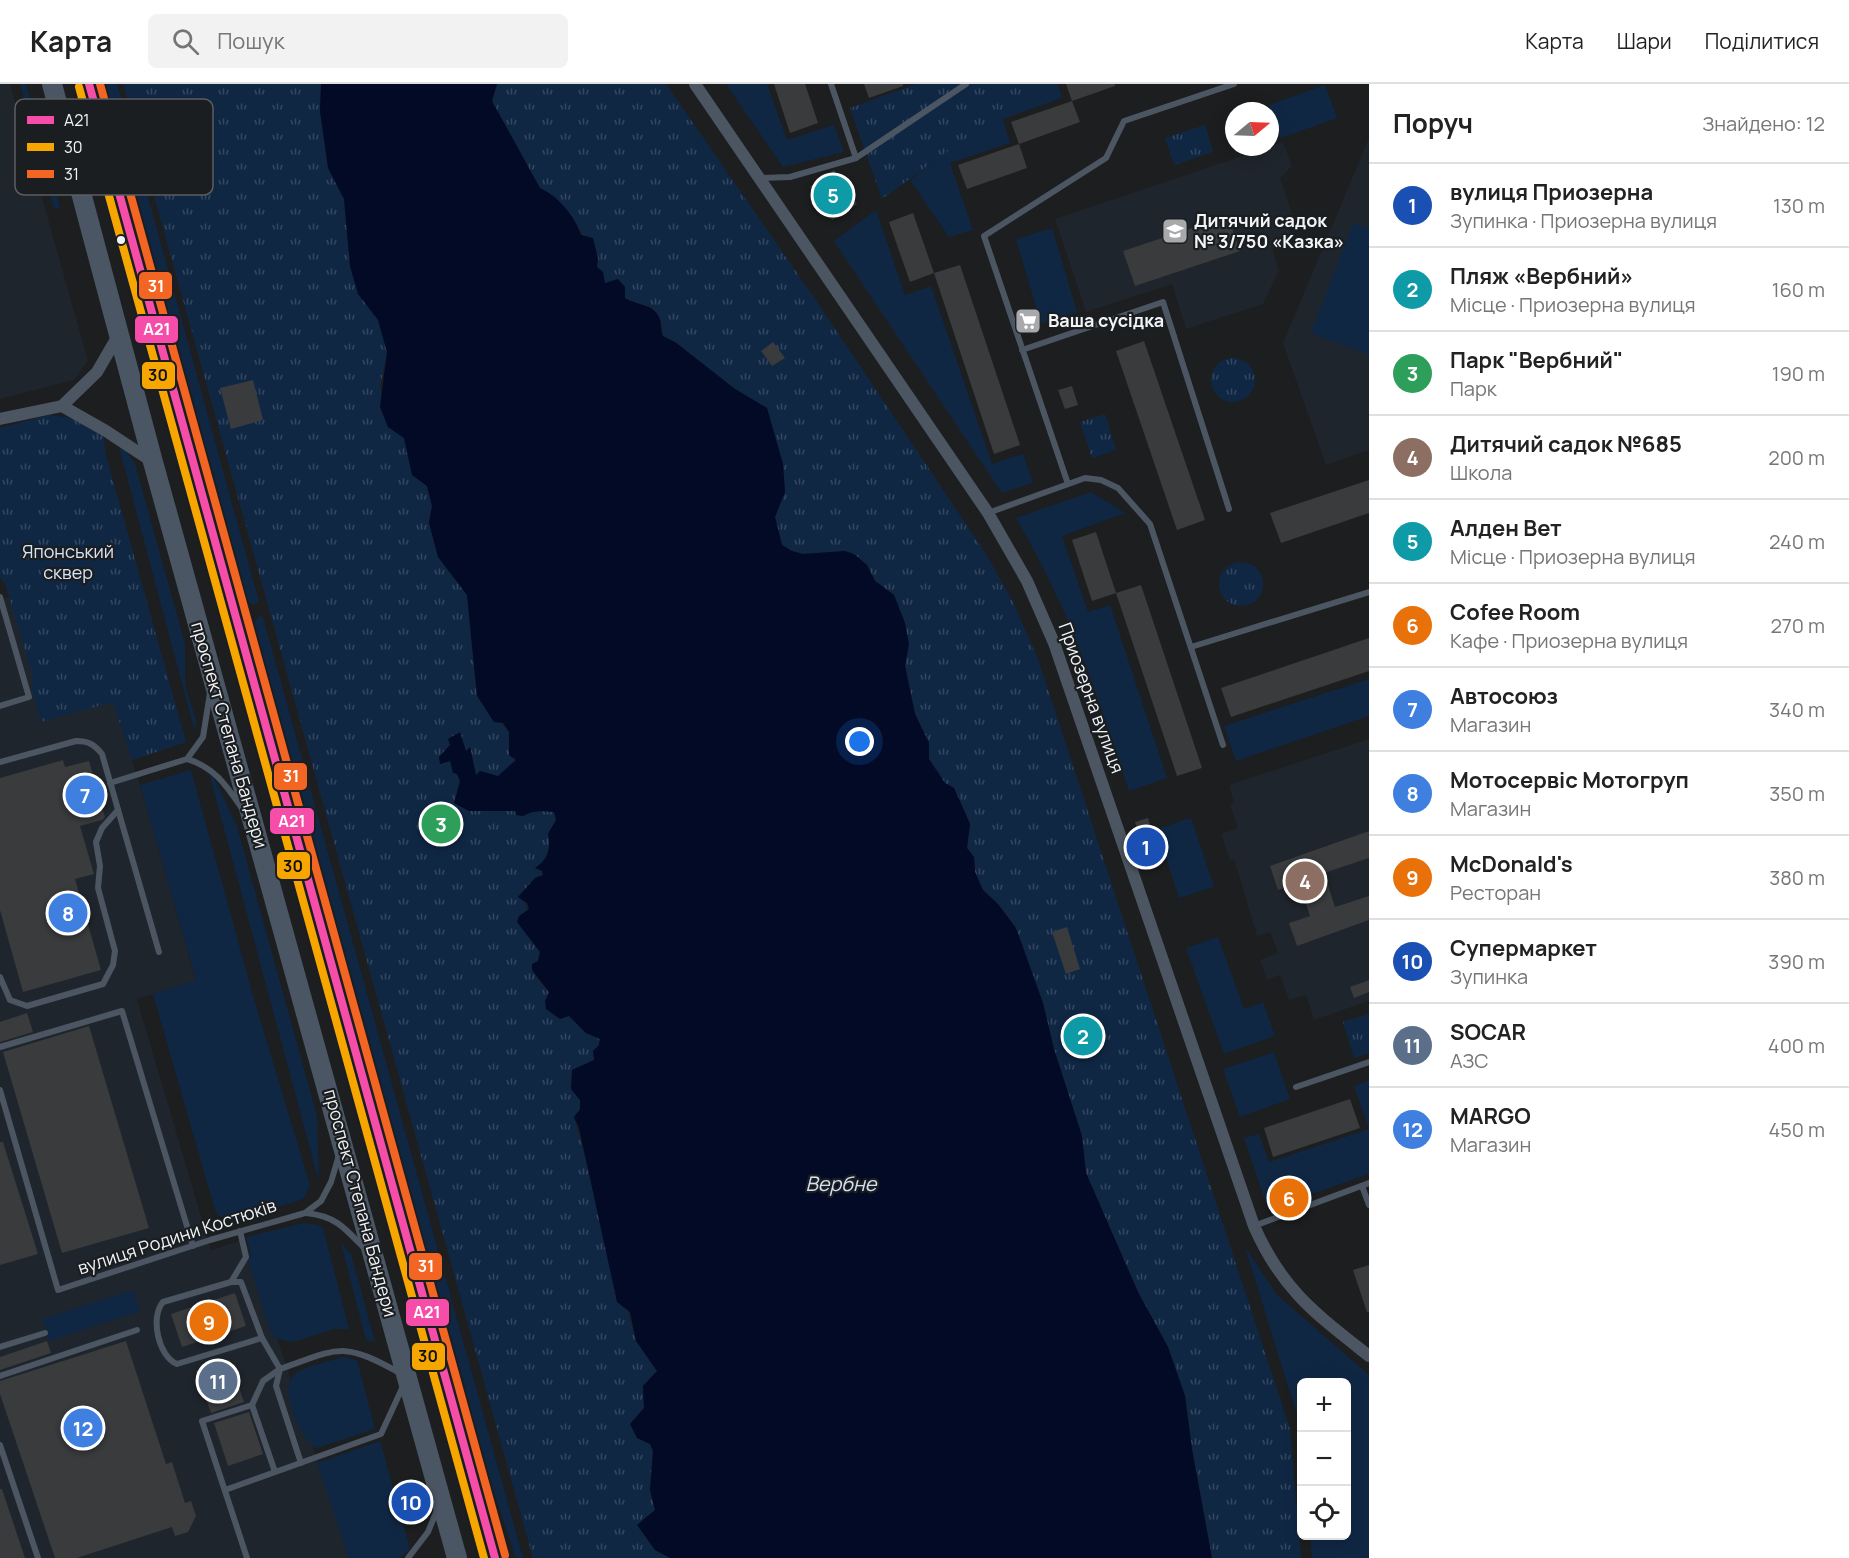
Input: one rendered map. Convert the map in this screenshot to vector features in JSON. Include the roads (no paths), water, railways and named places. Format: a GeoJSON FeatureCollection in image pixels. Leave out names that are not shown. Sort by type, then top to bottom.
{"type":"FeatureCollection","features":[{"type":"Feature","properties":{"kind":"main road","name":"проспект Степана Бандери"},"geometry":{"type":"LineString","coordinates":[[52,84],[56,99]]}},
{"type":"Feature","properties":{"kind":"main road","name":"проспект Степана Бандери"},"geometry":{"type":"LineString","coordinates":[[89,84],[93,99]]}},
{"type":"Feature","properties":{"kind":"main road","name":"проспект Степана Бандери"},"geometry":{"type":"LineString","coordinates":[[82,195],[153,462],[343,1140],[457,1558]]}},
{"type":"Feature","properties":{"kind":"main road","name":"проспект Степана Бандери"},"geometry":{"type":"LineString","coordinates":[[120,195],[495,1558]]}},
{"type":"Feature","properties":{"kind":"street","name":"Приозерна вулиця"},"geometry":{"type":"LineString","coordinates":[[696,84],[988,513],[1027,581],[1054,643],[1254,1226],[1268,1259],[1307,1308],[1369,1356]]}},
{"type":"Feature","properties":{"kind":"street"},"geometry":{"type":"LineString","coordinates":[[0,419],[62,406],[97,372],[119,334]]}},
{"type":"Feature","properties":{"kind":"street"},"geometry":{"type":"LineString","coordinates":[[62,406],[153,462]]}},
{"type":"Feature","properties":{"kind":"lane"},"geometry":{"type":"LineString","coordinates":[[831,84],[856,158]]}},
{"type":"Feature","properties":{"kind":"lane"},"geometry":{"type":"LineString","coordinates":[[761,178],[790,177],[856,158],[966,84]]}},
{"type":"Feature","properties":{"kind":"lane"},"geometry":{"type":"LineString","coordinates":[[1068,484],[984,236],[1106,158],[1124,121],[1234,84]]}},
{"type":"Feature","properties":{"kind":"lane"},"geometry":{"type":"LineString","coordinates":[[1022,350],[1163,302],[1229,509]]}},
{"type":"Feature","properties":{"kind":"lane"},"geometry":{"type":"LineString","coordinates":[[988,513],[1085,478],[1101,480],[1118,488],[1150,524],[1223,745]]}},
{"type":"Feature","properties":{"kind":"lane"},"geometry":{"type":"LineString","coordinates":[[1191,647],[1369,592]]}},
{"type":"Feature","properties":{"kind":"lane"},"geometry":{"type":"LineString","coordinates":[[0,597],[2,614],[29,697],[0,706]]}},
{"type":"Feature","properties":{"kind":"lane"},"geometry":{"type":"LineString","coordinates":[[110,783],[188,759],[202,737],[208,719],[212,676]]}},
{"type":"Feature","properties":{"kind":"lane"},"geometry":{"type":"LineString","coordinates":[[0,762],[76,741],[87,741],[102,754],[159,952]]}},
{"type":"Feature","properties":{"kind":"lane"},"geometry":{"type":"LineString","coordinates":[[188,759],[213,771],[222,779],[254,825]]}},
{"type":"Feature","properties":{"kind":"lane"},"geometry":{"type":"LineString","coordinates":[[0,976],[4,992],[10,999],[27,1006],[103,984],[109,976],[115,951],[98,888],[100,866],[96,842],[102,828],[118,810]]}},
{"type":"Feature","properties":{"kind":"lane"},"geometry":{"type":"LineString","coordinates":[[0,1047],[122,1011],[193,1246]]}},
{"type":"Feature","properties":{"kind":"lane"},"geometry":{"type":"LineString","coordinates":[[1296,1087],[1369,1062]]}},
{"type":"Feature","properties":{"kind":"lane","name":"вулиця Родини Костюків"},"geometry":{"type":"LineString","coordinates":[[0,1090],[58,1290],[240,1231],[305,1213]]}},
{"type":"Feature","properties":{"kind":"lane"},"geometry":{"type":"LineString","coordinates":[[305,1213],[321,1201],[331,1182],[343,1140]]}},
{"type":"Feature","properties":{"kind":"lane"},"geometry":{"type":"LineString","coordinates":[[1254,1226],[1369,1183]]}},
{"type":"Feature","properties":{"kind":"lane"},"geometry":{"type":"LineString","coordinates":[[1362,1186],[1369,1205]]}},
{"type":"Feature","properties":{"kind":"lane"},"geometry":{"type":"LineString","coordinates":[[305,1213],[325,1215],[344,1227],[376,1260]]}},
{"type":"Feature","properties":{"kind":"lane"},"geometry":{"type":"LineString","coordinates":[[231,1282],[246,1257],[240,1231]]}},
{"type":"Feature","properties":{"kind":"lane"},"geometry":{"type":"LineString","coordinates":[[262,1338],[183,1363],[171,1361],[167,1357],[156,1325],[156,1316],[163,1302],[231,1282],[242,1282],[262,1338],[280,1369],[276,1386],[301,1463]]}},
{"type":"Feature","properties":{"kind":"lane"},"geometry":{"type":"LineString","coordinates":[[0,1376],[137,1330]]}},
{"type":"Feature","properties":{"kind":"lane"},"geometry":{"type":"LineString","coordinates":[[0,1347],[45,1333]]}},
{"type":"Feature","properties":{"kind":"lane"},"geometry":{"type":"LineString","coordinates":[[225,1490],[381,1434],[407,1377],[365,1353],[332,1350],[280,1369],[263,1381],[252,1405],[275,1472]]}},
{"type":"Feature","properties":{"kind":"lane"},"geometry":{"type":"LineString","coordinates":[[245,1557],[202,1421],[252,1405]]}},
{"type":"Feature","properties":{"kind":"lane"},"geometry":{"type":"LineString","coordinates":[[0,1445],[38,1558]]}},
{"type":"Feature","properties":{"kind":"lane"},"geometry":{"type":"LineString","coordinates":[[408,1558],[428,1532],[440,1498]]}},
{"type":"Feature","properties":{"kind":"water","name":"Вербне"},"geometry":{"type":"Polygon","coordinates":[[[321,84],[497,84],[492,101],[540,188],[565,207],[581,235],[593,238],[598,258],[597,267],[603,272],[605,283],[618,279],[625,287],[625,298],[649,307],[656,313],[660,319],[663,336],[675,342],[735,389],[767,408],[783,464],[785,492],[775,517],[782,545],[803,554],[845,551],[854,554],[867,565],[875,581],[894,595],[905,623],[909,644],[905,666],[915,714],[929,743],[929,759],[945,783],[954,788],[970,824],[967,848],[974,857],[975,872],[983,890],[998,904],[1016,928],[1043,1003],[1054,1049],[1082,1136],[1086,1173],[1138,1292],[1168,1347],[1185,1396],[1192,1449],[1212,1558],[670,1558],[655,1550],[637,1525],[655,1510],[650,1490],[653,1451],[650,1444],[637,1438],[630,1424],[644,1408],[643,1386],[657,1371],[636,1341],[630,1312],[617,1302],[579,1128],[574,1117],[580,1109],[580,1100],[571,1089],[572,1070],[594,1060],[593,1051],[599,1045],[600,1039],[586,1033],[569,1016],[560,1019],[546,1009],[545,1001],[549,992],[532,970],[532,964],[538,961],[540,952],[517,922],[519,916],[529,909],[527,903],[518,897],[535,878],[543,875],[542,871],[535,868],[548,854],[548,834],[556,820],[554,812],[534,812],[523,816],[516,815],[515,811],[469,811],[454,803],[460,781],[457,774],[453,773],[450,761],[440,764],[439,757],[450,745],[448,739],[460,732],[466,751],[470,747],[476,775],[480,771],[498,776],[516,760],[509,755],[509,732],[503,723],[494,722],[477,696],[467,595],[438,557],[429,523],[432,506],[427,486],[412,475],[404,438],[388,427],[380,407],[387,352],[378,320],[358,294],[350,266],[344,199],[328,168],[320,111],[321,84]]]}},
{"type":"Feature","properties":{"kind":"place","name":"Алден Вет"},"geometry":{"type":"Point","coordinates":[833,195]}},
{"type":"Feature","properties":{"kind":"place","name":"Дитячий садок № 3/750 «Казка»"},"geometry":{"type":"Point","coordinates":[1175,231]}},
{"type":"Feature","properties":{"kind":"place","name":"Ваша сусідка"},"geometry":{"type":"Point","coordinates":[1028,321]}},
{"type":"Feature","properties":{"kind":"place","name":"Автосоюз"},"geometry":{"type":"Point","coordinates":[85,795]}},
{"type":"Feature","properties":{"kind":"place","name":"Парк \"Вербний\""},"geometry":{"type":"Point","coordinates":[441,824]}},
{"type":"Feature","properties":{"kind":"place","name":"вулиця Приозерна"},"geometry":{"type":"Point","coordinates":[1146,847]}},
{"type":"Feature","properties":{"kind":"place","name":"Дитячий садок №685"},"geometry":{"type":"Point","coordinates":[1305,881]}},
{"type":"Feature","properties":{"kind":"place","name":"Мотосервіс Мотогруп"},"geometry":{"type":"Point","coordinates":[68,913]}},
{"type":"Feature","properties":{"kind":"place","name":"Пляж «Вербний»"},"geometry":{"type":"Point","coordinates":[1083,1036]}},
{"type":"Feature","properties":{"kind":"place","name":"Cofee Room"},"geometry":{"type":"Point","coordinates":[1289,1198]}},
{"type":"Feature","properties":{"kind":"place","name":"McDonald's"},"geometry":{"type":"Point","coordinates":[209,1322]}},
{"type":"Feature","properties":{"kind":"place","name":"SOCAR"},"geometry":{"type":"Point","coordinates":[218,1381]}},
{"type":"Feature","properties":{"kind":"place","name":"MARGO"},"geometry":{"type":"Point","coordinates":[83,1428]}},
{"type":"Feature","properties":{"kind":"place","name":"Супермаркет"},"geometry":{"type":"Point","coordinates":[411,1502]}},
{"type":"Feature","properties":{"kind":"park label","name":"Японський сквер"},"geometry":{"type":"Point","coordinates":[68,562]}}]}
